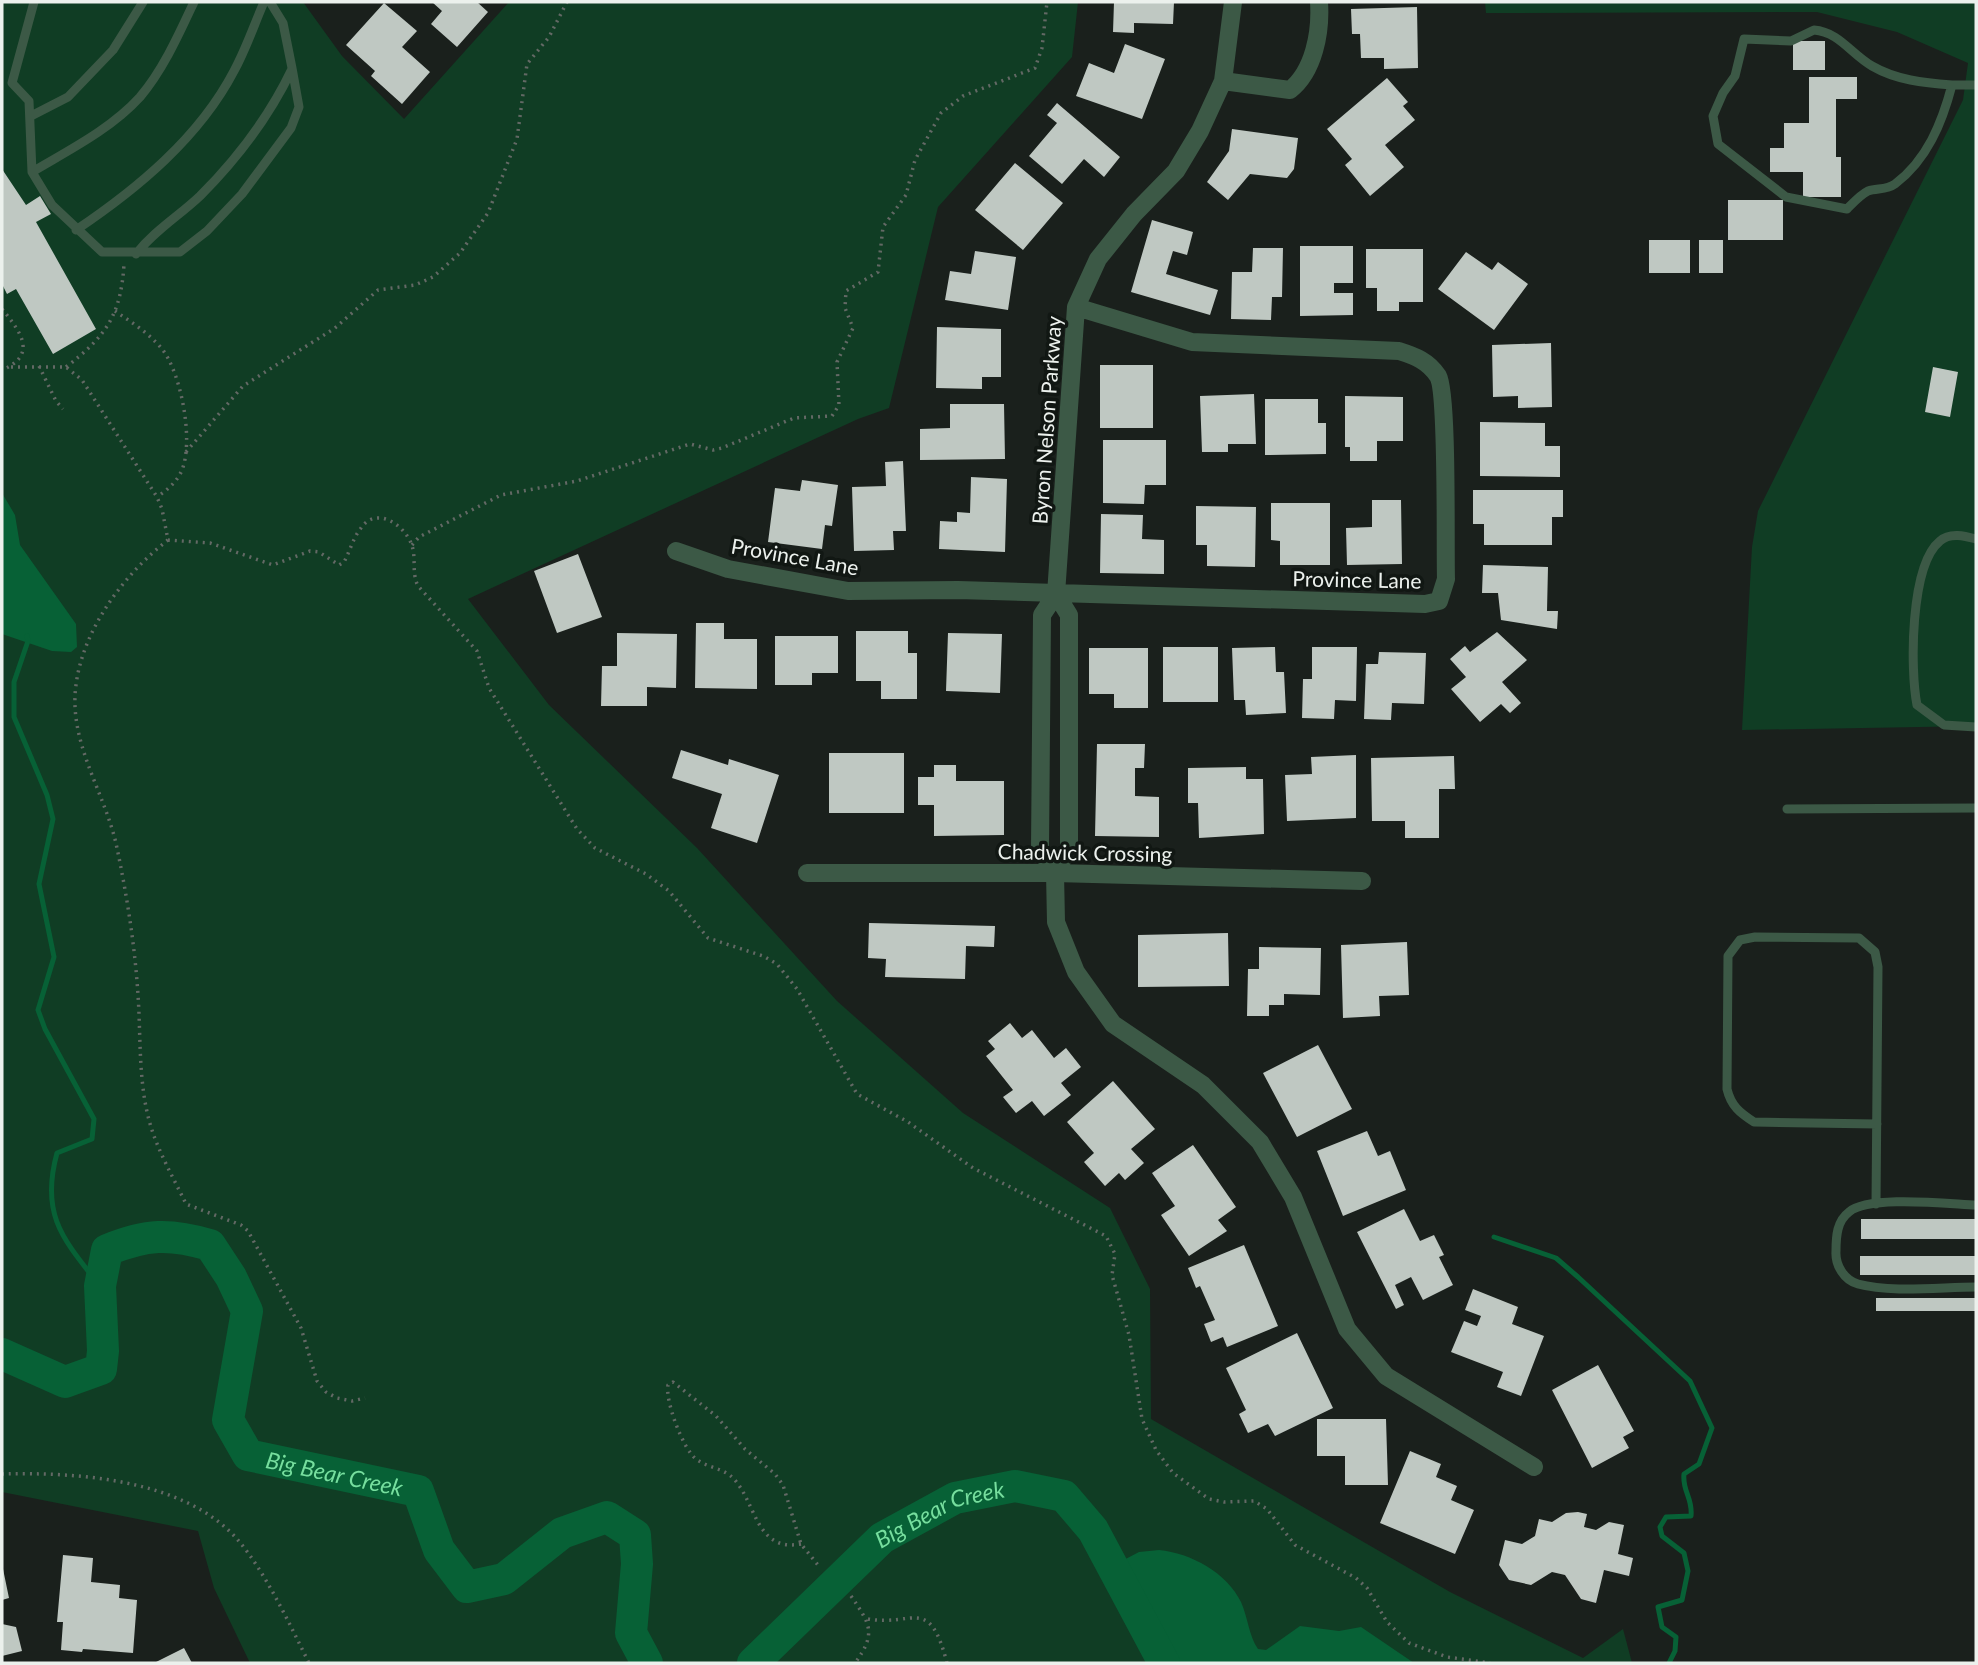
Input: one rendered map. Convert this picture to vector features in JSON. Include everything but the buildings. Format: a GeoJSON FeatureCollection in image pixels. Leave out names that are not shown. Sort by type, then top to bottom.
{"type":"FeatureCollection","features":[{"type":"Feature","properties":{"kind":"street","name":"Byron Nelson Parkway"},"geometry":{"type":"LineString","coordinates":[[1055,873],[1040,849],[1042,615],[1056,594],[1076,307],[1098,259],[1135,214],[1176,171],[1223,81],[1233,2]]}},
{"type":"Feature","properties":{"kind":"street"},"geometry":{"type":"LineString","coordinates":[[1223,81],[1290,90],[1303,79],[1312,61],[1319,2]]}},
{"type":"Feature","properties":{"kind":"street","name":"Province Lane"},"geometry":{"type":"LineString","coordinates":[[676,551],[728,569],[848,591],[958,590],[1425,604],[1440,601],[1446,579],[1443,407],[1440,379],[1426,362],[1399,351],[1192,342],[1076,307]]}},
{"type":"Feature","properties":{"kind":"street","name":"Byron Nelson Parkway"},"geometry":{"type":"LineString","coordinates":[[1056,594],[1069,615],[1069,848],[1055,873],[1056,922],[1076,972],[1113,1024],[1203,1085],[1260,1142],[1293,1197],[1348,1329],[1386,1376],[1534,1467]]}},
{"type":"Feature","properties":{"kind":"street"},"geometry":{"type":"LineString","coordinates":[[1041,732],[1069,731]]}},
{"type":"Feature","properties":{"kind":"street","name":"Chadwick Crossing"},"geometry":{"type":"LineString","coordinates":[[807,873],[1055,873],[1362,881]]}},
{"type":"Feature","properties":{"kind":"lane"},"geometry":{"type":"LineString","coordinates":[[34,2],[12,83],[29,101],[29,155],[32,172],[52,205],[102,252],[136,254],[180,252],[206,231],[242,194],[291,128],[299,107],[283,23],[270,2]]}},
{"type":"Feature","properties":{"kind":"lane"},"geometry":{"type":"LineString","coordinates":[[31,116],[68,97],[113,50],[143,2]]}},
{"type":"Feature","properties":{"kind":"lane"},"geometry":{"type":"LineString","coordinates":[[32,172],[100,131],[139,97],[169,53],[194,2]]}},
{"type":"Feature","properties":{"kind":"lane"},"geometry":{"type":"LineString","coordinates":[[76,230],[132,192],[184,139],[233,72],[264,2]]}},
{"type":"Feature","properties":{"kind":"lane"},"geometry":{"type":"LineString","coordinates":[[1952,85],[1933,140],[1912,168],[1892,186],[1867,192],[1847,209],[1786,197],[1718,144],[1713,116],[1723,93],[1735,76],[1744,39],[1791,41],[1814,30],[1829,31],[1872,66],[1904,79],[1976,85]]}},
{"type":"Feature","properties":{"kind":"lane"},"geometry":{"type":"LineString","coordinates":[[136,254],[150,236],[199,196],[271,108],[292,68]]}},
{"type":"Feature","properties":{"kind":"lane"},"geometry":{"type":"LineString","coordinates":[[1976,539],[1949,537],[1940,541],[1934,549],[1922,575],[1915,613],[1912,676],[1917,705],[1944,725],[1976,727]]}},
{"type":"Feature","properties":{"kind":"lane"},"geometry":{"type":"LineString","coordinates":[[1787,808],[1976,808]]}},
{"type":"Feature","properties":{"kind":"lane"},"geometry":{"type":"LineString","coordinates":[[1876,1204],[1877,1124],[1878,967],[1875,952],[1860,937],[1755,937],[1740,940],[1728,956],[1727,1089],[1730,1101],[1741,1114],[1754,1122],[1877,1124]]}},
{"type":"Feature","properties":{"kind":"lane"},"geometry":{"type":"LineString","coordinates":[[1976,1205],[1876,1204],[1850,1210],[1842,1219],[1836,1235],[1836,1257],[1841,1271],[1854,1283],[1872,1287],[1976,1287]]}},
{"type":"Feature","properties":{"kind":"path"},"geometry":{"type":"LineString","coordinates":[[186,452],[243,386],[335,328],[378,290],[415,285],[446,269],[460,253],[488,213],[517,139],[527,64],[549,37],[568,2]]}},
{"type":"Feature","properties":{"kind":"path"},"geometry":{"type":"LineString","coordinates":[[412,545],[419,537],[501,495],[578,481],[690,444],[713,450],[722,448],[794,418],[832,416],[839,405],[837,362],[853,328],[845,308],[846,291],[878,272],[883,227],[906,195],[915,160],[941,113],[963,96],[1034,68],[1042,48],[1047,2]]}},
{"type":"Feature","properties":{"kind":"path"},"geometry":{"type":"LineString","coordinates":[[66,367],[97,342],[114,311],[123,282],[125,253]]}},
{"type":"Feature","properties":{"kind":"path"},"geometry":{"type":"LineString","coordinates":[[2,309],[14,323],[23,347],[23,357],[11,367]]}},
{"type":"Feature","properties":{"kind":"path"},"geometry":{"type":"LineString","coordinates":[[114,311],[153,339],[168,359],[186,421],[186,452],[176,480],[157,498]]}},
{"type":"Feature","properties":{"kind":"path"},"geometry":{"type":"LineString","coordinates":[[2,370],[38,366],[66,367],[74,372],[90,390],[157,498],[162,509],[168,541]]}},
{"type":"Feature","properties":{"kind":"path"},"geometry":{"type":"LineString","coordinates":[[38,366],[55,401],[63,409]]}},
{"type":"Feature","properties":{"kind":"path"},"geometry":{"type":"LineString","coordinates":[[365,1398],[352,1401],[326,1392],[317,1381],[301,1328],[248,1231],[241,1225],[186,1204],[150,1126],[140,1056],[138,994],[117,849],[85,757],[75,689],[82,656],[100,619],[135,570],[168,541],[230,548],[274,565],[310,551],[319,552],[339,565],[344,562],[362,525],[376,517],[394,523],[412,545],[413,576],[418,586],[477,651],[489,688],[577,829],[595,848],[646,874],[668,891],[708,937],[763,956],[777,964],[797,989],[857,1094],[920,1129],[973,1168],[1106,1236],[1115,1254],[1111,1275],[1129,1335],[1142,1419],[1156,1450],[1173,1473],[1209,1499],[1224,1502],[1254,1501],[1268,1509],[1295,1545],[1356,1578],[1367,1588],[1387,1622],[1409,1643],[1447,1657],[1490,1663]]}},
{"type":"Feature","properties":{"kind":"path"},"geometry":{"type":"LineString","coordinates":[[801,1544],[783,1545],[769,1539],[734,1479],[694,1457],[674,1416],[668,1385],[673,1382],[716,1416],[745,1449],[775,1474],[783,1485],[801,1544],[818,1565]]}},
{"type":"Feature","properties":{"kind":"path"},"geometry":{"type":"LineString","coordinates":[[2,1473],[82,1476],[149,1490],[203,1509],[237,1539],[252,1560],[309,1663]]}},
{"type":"Feature","properties":{"kind":"path"},"geometry":{"type":"LineString","coordinates":[[851,1597],[868,1619],[868,1640],[855,1663]]}},
{"type":"Feature","properties":{"kind":"path"},"geometry":{"type":"LineString","coordinates":[[868,1619],[912,1616],[923,1621],[939,1637],[947,1663]]}},
{"type":"Feature","properties":{"kind":"shaded area"},"geometry":{"type":"Polygon","coordinates":[[[2,2],[303,2],[342,56],[404,119],[509,2],[1078,2],[1072,57],[938,207],[889,408],[858,419],[468,599],[549,705],[697,848],[837,1001],[963,1113],[1110,1208],[1150,1289],[1151,1419],[1450,1592],[1583,1658],[1623,1629],[1632,1663],[250,1663],[214,1588],[198,1531],[2,1492],[2,2]]]}},
{"type":"Feature","properties":{"kind":"shaded area"},"geometry":{"type":"Polygon","coordinates":[[[1485,2],[1976,2],[1976,726],[1742,730],[1752,547],[1758,511],[1963,100],[1968,63],[1897,32],[1817,12],[1486,13],[1485,2]]]}},
{"type":"Feature","properties":{"kind":"shaded area"},"geometry":{"type":"Polygon","coordinates":[[[2,493],[15,515],[20,545],[76,624],[77,647],[71,652],[52,651],[2,634],[2,493]]]}},
{"type":"Feature","properties":{"kind":"shaded area"},"geometry":{"type":"Polygon","coordinates":[[[1159,1550],[1195,1560],[1227,1582],[1241,1602],[1258,1649],[1266,1650],[1300,1626],[1339,1631],[1361,1627],[1414,1663],[1158,1663],[1118,1563],[1139,1552],[1159,1550]]]}},
{"type":"Feature","properties":{"kind":"waterway"},"geometry":{"type":"LineString","coordinates":[[27,636],[28,641],[14,682],[14,717],[47,795],[53,819],[39,884],[54,957],[38,1010],[45,1029],[94,1119],[92,1139],[57,1153],[51,1193],[58,1225],[75,1254],[100,1286]]}},
{"type":"Feature","properties":{"kind":"waterway","name":"Big Bear Creek"},"geometry":{"type":"LineString","coordinates":[[2,1354],[65,1382],[101,1369],[103,1351],[100,1286],[107,1250],[158,1237],[182,1238],[210,1245],[231,1277],[247,1311],[228,1420],[248,1455],[418,1491],[439,1550],[467,1587],[504,1579],[562,1533],[607,1517],[635,1535],[637,1564],[631,1633],[647,1663]]}},
{"type":"Feature","properties":{"kind":"waterway"},"geometry":{"type":"LineString","coordinates":[[1494,1237],[1556,1258],[1578,1277],[1690,1381],[1712,1428],[1699,1464],[1684,1474],[1691,1516],[1666,1517],[1660,1527],[1662,1536],[1684,1553],[1688,1571],[1682,1600],[1658,1607],[1662,1627],[1676,1637],[1675,1651],[1669,1663]]}},
{"type":"Feature","properties":{"kind":"waterway","name":"Big Bear Creek"},"geometry":{"type":"LineString","coordinates":[[753,1663],[882,1538],[955,1498],[1015,1486],[1064,1496],[1093,1530],[1164,1663]]}}]}
